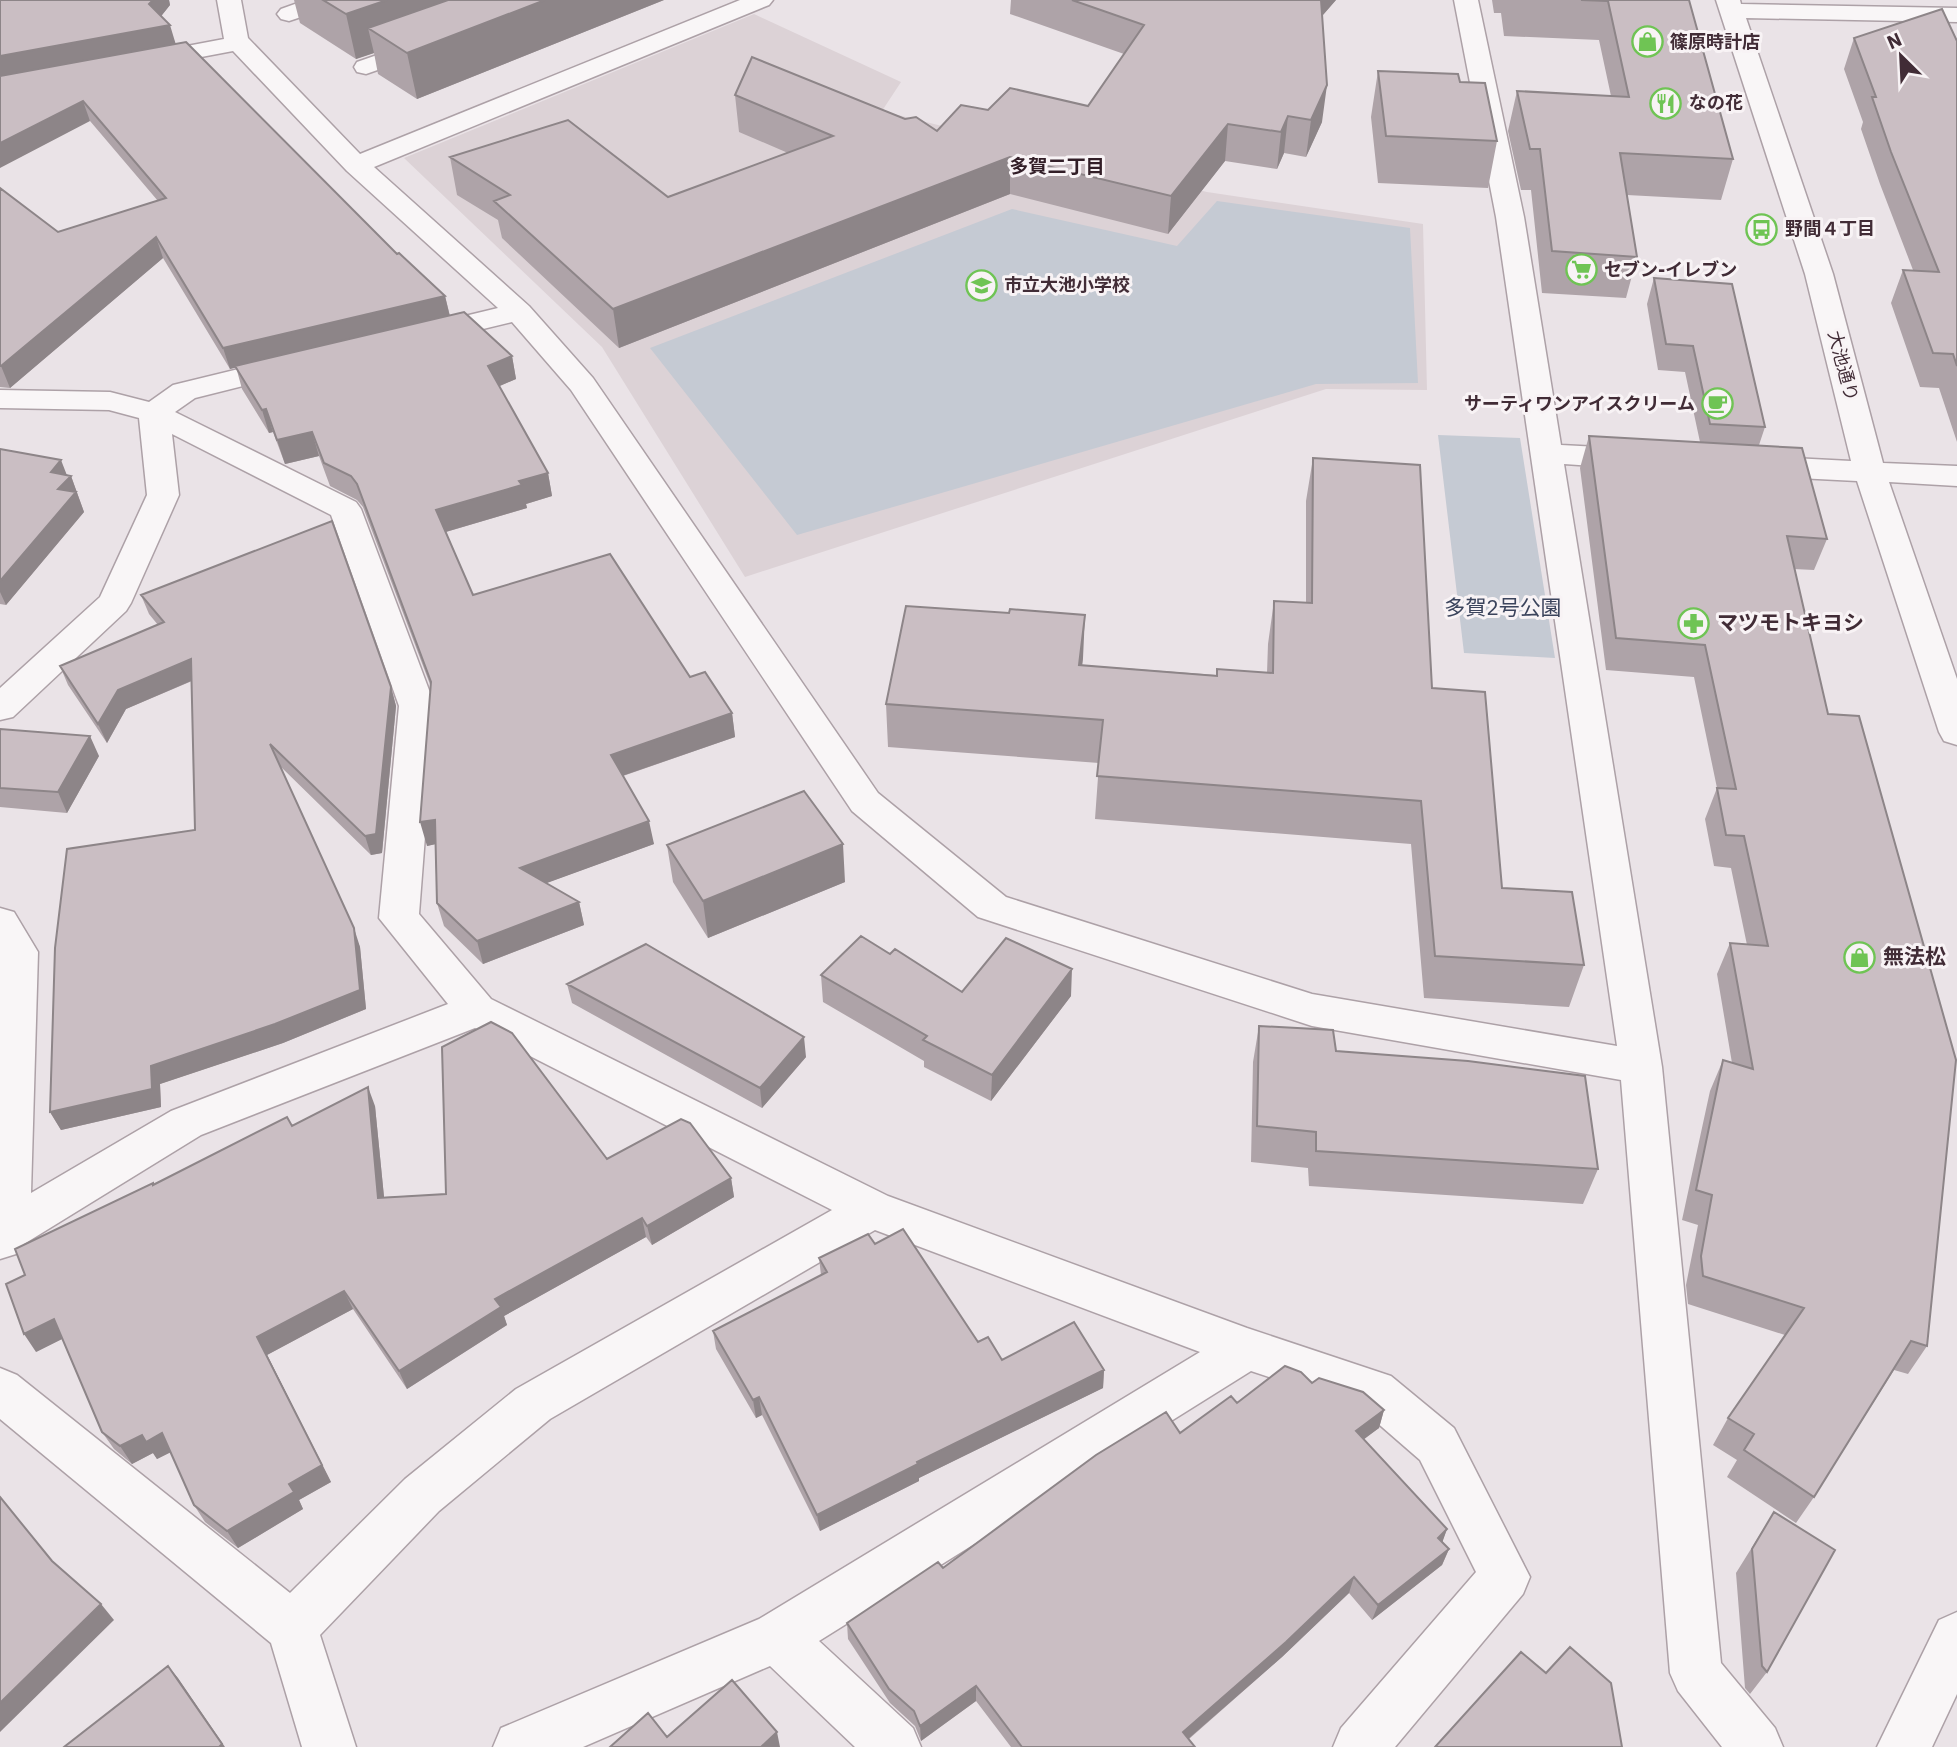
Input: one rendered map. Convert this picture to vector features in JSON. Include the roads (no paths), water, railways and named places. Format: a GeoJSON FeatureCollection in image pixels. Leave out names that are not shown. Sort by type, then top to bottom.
{"type":"FeatureCollection","features":[{"type":"Feature","properties":{"kind":"street"},"geometry":{"type":"LineString","coordinates":[[229,0],[235,37],[239,43],[356,165],[519,312],[582,384],[865,802],[992,907],[1312,1010],[1641,1067]]}},
{"type":"Feature","properties":{"kind":"street"},"geometry":{"type":"LineString","coordinates":[[289,14],[329,0]]}},
{"type":"Feature","properties":{"kind":"street"},"geometry":{"type":"LineString","coordinates":[[1466,0],[1510,217],[1641,1067],[1696,1673],[1756,1747]]}},
{"type":"Feature","properties":{"kind":"street"},"geometry":{"type":"LineString","coordinates":[[356,165],[751,1]]}},
{"type":"Feature","properties":{"kind":"street"},"geometry":{"type":"LineString","coordinates":[[1731,6],[1957,15]]}},
{"type":"Feature","properties":{"kind":"street","name":"大池通り"},"geometry":{"type":"LineString","coordinates":[[1731,6],[1819,274],[1870,472],[1957,732]]}},
{"type":"Feature","properties":{"kind":"street"},"geometry":{"type":"LineString","coordinates":[[366,67],[452,36]]}},
{"type":"Feature","properties":{"kind":"street"},"geometry":{"type":"LineString","coordinates":[[120,66],[239,43]]}},
{"type":"Feature","properties":{"kind":"street"},"geometry":{"type":"LineString","coordinates":[[398,341],[519,312]]}},
{"type":"Feature","properties":{"kind":"street"},"geometry":{"type":"LineString","coordinates":[[154,413],[184,391],[318,359]]}},
{"type":"Feature","properties":{"kind":"street"},"geometry":{"type":"LineString","coordinates":[[0,399],[110,401],[154,413],[345,509],[417,706],[399,918],[477,1010],[872,1209],[1247,1349],[1374,1391],[1437,1444],[1505,1577],[1360,1747]]}},
{"type":"Feature","properties":{"kind":"street"},"geometry":{"type":"LineString","coordinates":[[0,708],[114,603],[163,495],[154,413]]}},
{"type":"Feature","properties":{"kind":"street"},"geometry":{"type":"LineString","coordinates":[[1545,454],[1667,461]]}},
{"type":"Feature","properties":{"kind":"street"},"geometry":{"type":"LineString","coordinates":[[1721,464],[1957,476]]}},
{"type":"Feature","properties":{"kind":"street"},"geometry":{"type":"LineString","coordinates":[[0,923],[18,952],[4,1235]]}},
{"type":"Feature","properties":{"kind":"street"},"geometry":{"type":"LineString","coordinates":[[4,1235],[186,1123],[477,1010]]}},
{"type":"Feature","properties":{"kind":"street"},"geometry":{"type":"LineString","coordinates":[[292,1627],[422,1495],[533,1404],[872,1209]]}},
{"type":"Feature","properties":{"kind":"street"},"geometry":{"type":"LineString","coordinates":[[520,1747],[777,1637],[1247,1349]]}},
{"type":"Feature","properties":{"kind":"street"},"geometry":{"type":"LineString","coordinates":[[0,1390],[292,1627],[329,1747]]}},
{"type":"Feature","properties":{"kind":"street"},"geometry":{"type":"LineString","coordinates":[[777,1637],[894,1747]]}},
{"type":"Feature","properties":{"kind":"street"},"geometry":{"type":"LineString","coordinates":[[1904,1747],[1957,1638]]}},
{"type":"Feature","properties":{"kind":"place","name":"篠原時計店"},"geometry":{"type":"Point","coordinates":[1647,42]}},
{"type":"Feature","properties":{"kind":"place","name":"なの花"},"geometry":{"type":"Point","coordinates":[1666,103]}},
{"type":"Feature","properties":{"kind":"place","name":"野間４丁目"},"geometry":{"type":"Point","coordinates":[1762,229]}},
{"type":"Feature","properties":{"kind":"place","name":"セブン-イレブン"},"geometry":{"type":"Point","coordinates":[1581,270]}},
{"type":"Feature","properties":{"kind":"place","name":"市立大池小学校"},"geometry":{"type":"Point","coordinates":[981,285]}},
{"type":"Feature","properties":{"kind":"place","name":"サーティワンアイスクリーム"},"geometry":{"type":"Point","coordinates":[1718,404]}},
{"type":"Feature","properties":{"kind":"place","name":"マツモトキヨシ"},"geometry":{"type":"Point","coordinates":[1694,623]}},
{"type":"Feature","properties":{"kind":"place","name":"無法松"},"geometry":{"type":"Point","coordinates":[1860,957]}},
{"type":"Feature","properties":{"kind":"district","name":"多賀二丁目"},"geometry":{"type":"Point","coordinates":[1057,166]}},
{"type":"Feature","properties":{"kind":"park label","name":"多賀2号公園"},"geometry":{"type":"Point","coordinates":[1503,608]}}]}
